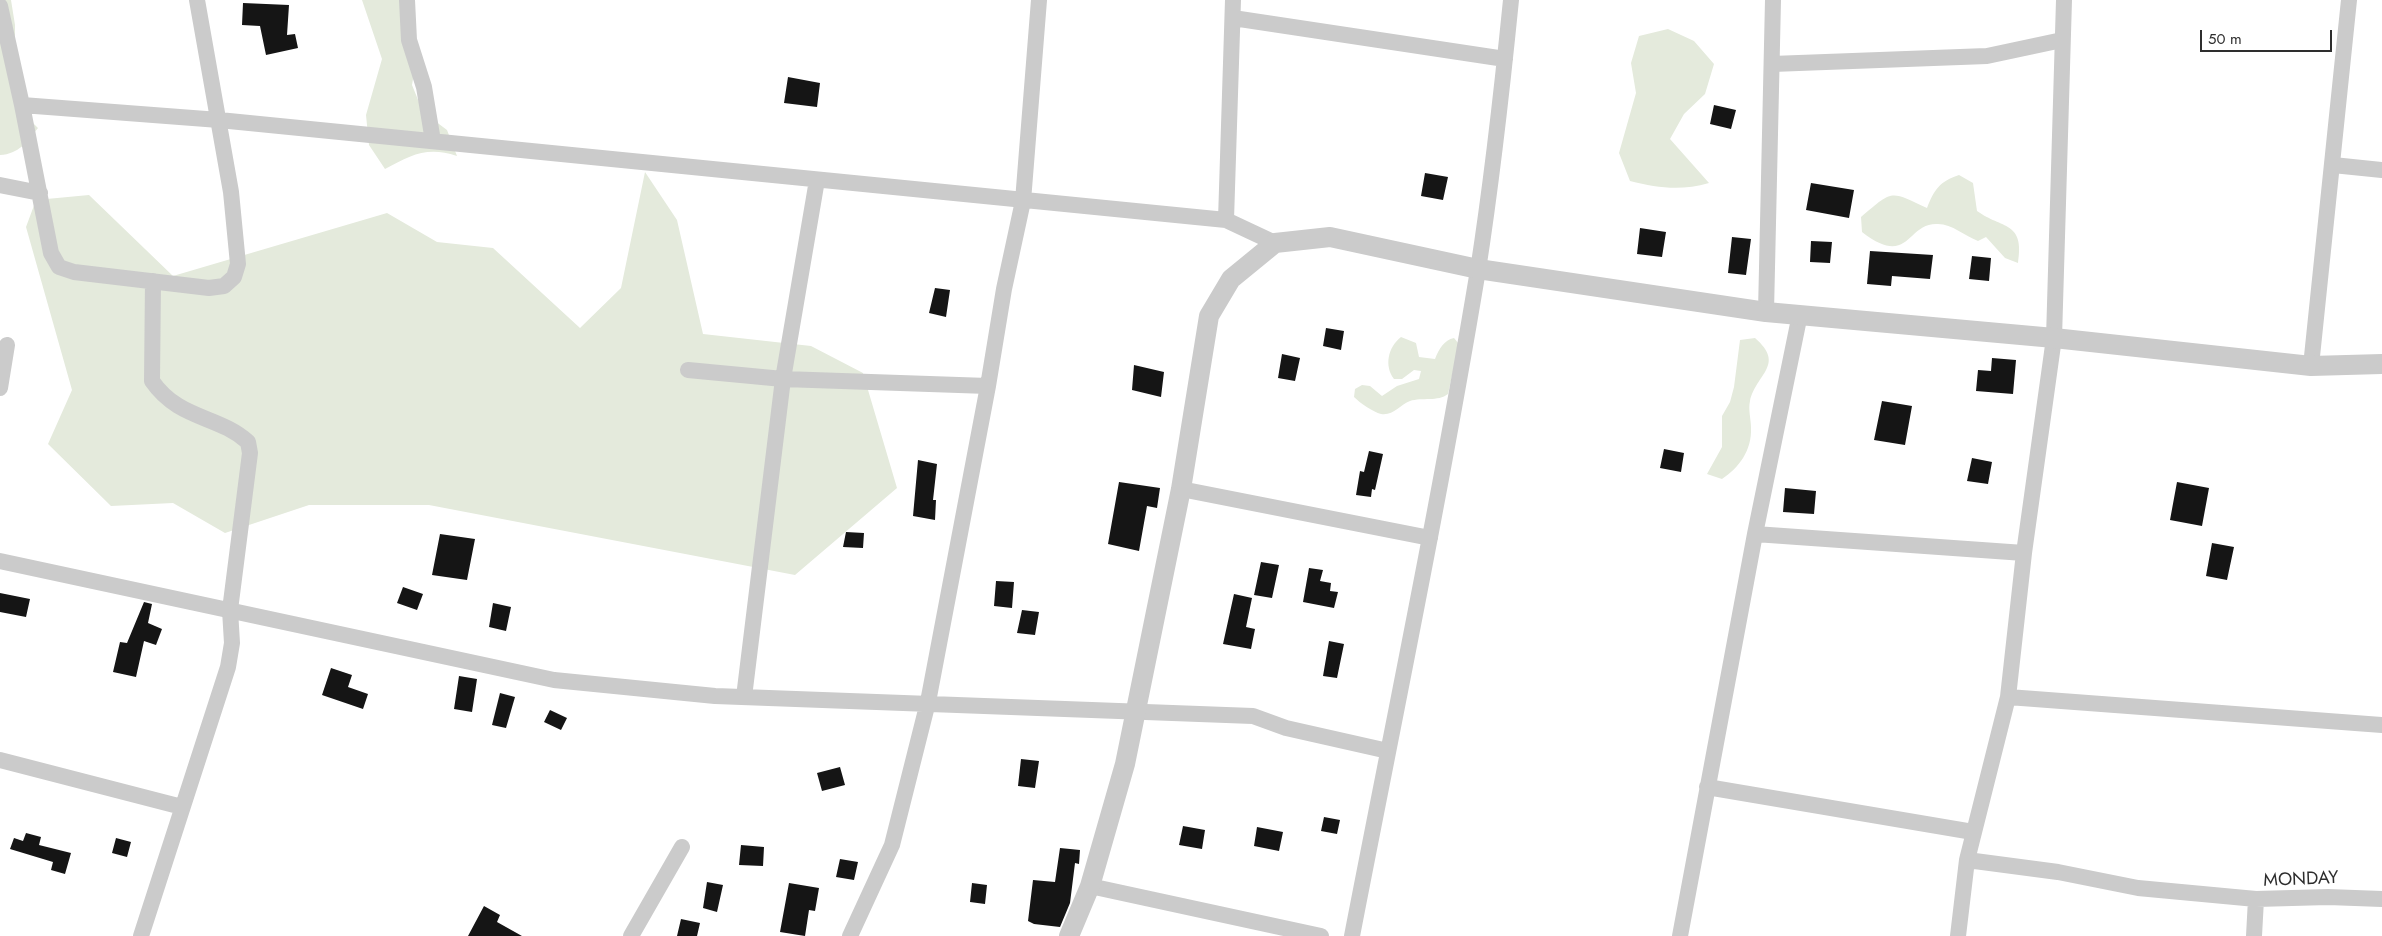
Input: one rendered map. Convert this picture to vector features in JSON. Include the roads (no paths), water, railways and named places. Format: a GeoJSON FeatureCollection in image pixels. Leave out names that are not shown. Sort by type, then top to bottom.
{"type":"FeatureCollection","features":[{"type":"Feature","properties":{"kind":"street"},"geometry":{"type":"LineString","coordinates":[[0,6],[22,105],[51,253],[59,267],[74,272],[209,288],[224,286],[234,277],[238,264],[231,192],[197,0]]}},
{"type":"Feature","properties":{"kind":"street"},"geometry":{"type":"LineString","coordinates":[[407,0],[410,40],[424,87],[434,141]]}},
{"type":"Feature","properties":{"kind":"street"},"geometry":{"type":"LineString","coordinates":[[850,936],[892,845],[928,702],[988,386],[1004,289],[1023,201],[1039,0]]}},
{"type":"Feature","properties":{"kind":"street"},"geometry":{"type":"LineString","coordinates":[[1226,220],[1233,0]]}},
{"type":"Feature","properties":{"kind":"street"},"geometry":{"type":"LineString","coordinates":[[1352,936],[1430,538],[1478,269],[1498,128],[1511,0]]}},
{"type":"Feature","properties":{"kind":"street"},"geometry":{"type":"LineString","coordinates":[[1766,312],[1773,0]]}},
{"type":"Feature","properties":{"kind":"street"},"geometry":{"type":"LineString","coordinates":[[1958,936],[1967,860],[2008,697],[2024,553],[2054,338],[2064,0]]}},
{"type":"Feature","properties":{"kind":"street"},"geometry":{"type":"LineString","coordinates":[[2311,366],[2348,0]]}},
{"type":"Feature","properties":{"kind":"street"},"geometry":{"type":"LineString","coordinates":[[1233,18],[1505,59]]}},
{"type":"Feature","properties":{"kind":"street"},"geometry":{"type":"LineString","coordinates":[[1772,64],[1987,56],[2062,40]]}},
{"type":"Feature","properties":{"kind":"street"},"geometry":{"type":"LineString","coordinates":[[22,105],[219,120],[1226,220],[1275,243],[1330,237],[1478,269],[1766,312],[2054,338],[2311,366],[2382,364]]}},
{"type":"Feature","properties":{"kind":"street"},"geometry":{"type":"LineString","coordinates":[[2332,165],[2382,170]]}},
{"type":"Feature","properties":{"kind":"street"},"geometry":{"type":"LineString","coordinates":[[744,697],[783,379],[817,180]]}},
{"type":"Feature","properties":{"kind":"street"},"geometry":{"type":"LineString","coordinates":[[0,185],[40,193]]}},
{"type":"Feature","properties":{"kind":"street"},"geometry":{"type":"LineString","coordinates":[[1069,936],[1090,886],[1125,764],[1181,489],[1209,316],[1231,278],[1275,243]]}},
{"type":"Feature","properties":{"kind":"street"},"geometry":{"type":"LineString","coordinates":[[141,936],[228,667],[232,642],[230,610],[250,454],[248,442],[240,434],[186,411],[159,391],[152,381],[153,281]]}},
{"type":"Feature","properties":{"kind":"street"},"geometry":{"type":"LineString","coordinates":[[1680,936],[1755,534],[1800,314]]}},
{"type":"Feature","properties":{"kind":"street"},"geometry":{"type":"LineString","coordinates":[[0,388],[7,346]]}},
{"type":"Feature","properties":{"kind":"street"},"geometry":{"type":"LineString","coordinates":[[688,370],[783,379],[988,386]]}},
{"type":"Feature","properties":{"kind":"street"},"geometry":{"type":"LineString","coordinates":[[1181,489],[1430,538]]}},
{"type":"Feature","properties":{"kind":"street"},"geometry":{"type":"LineString","coordinates":[[1755,534],[2024,553]]}},
{"type":"Feature","properties":{"kind":"street"},"geometry":{"type":"LineString","coordinates":[[0,561],[554,680],[744,697],[928,702],[1259,717],[1286,728],[1388,751]]}},
{"type":"Feature","properties":{"kind":"street"},"geometry":{"type":"LineString","coordinates":[[2008,697],[2382,725]]}},
{"type":"Feature","properties":{"kind":"street"},"geometry":{"type":"LineString","coordinates":[[0,760],[182,807]]}},
{"type":"Feature","properties":{"kind":"street"},"geometry":{"type":"LineString","coordinates":[[1708,787],[1973,832]]}},
{"type":"Feature","properties":{"kind":"street"},"geometry":{"type":"LineString","coordinates":[[631,936],[682,847]]}},
{"type":"Feature","properties":{"kind":"street"},"geometry":{"type":"LineString","coordinates":[[1967,860],[2058,872],[2138,888],[2256,899]]}},
{"type":"Feature","properties":{"kind":"street"},"geometry":{"type":"LineString","coordinates":[[1090,886],[1321,936]]}},
{"type":"Feature","properties":{"kind":"street","name":"MONDAY"},"geometry":{"type":"LineString","coordinates":[[2254,936],[2256,899],[2328,897],[2382,899]]}}]}
